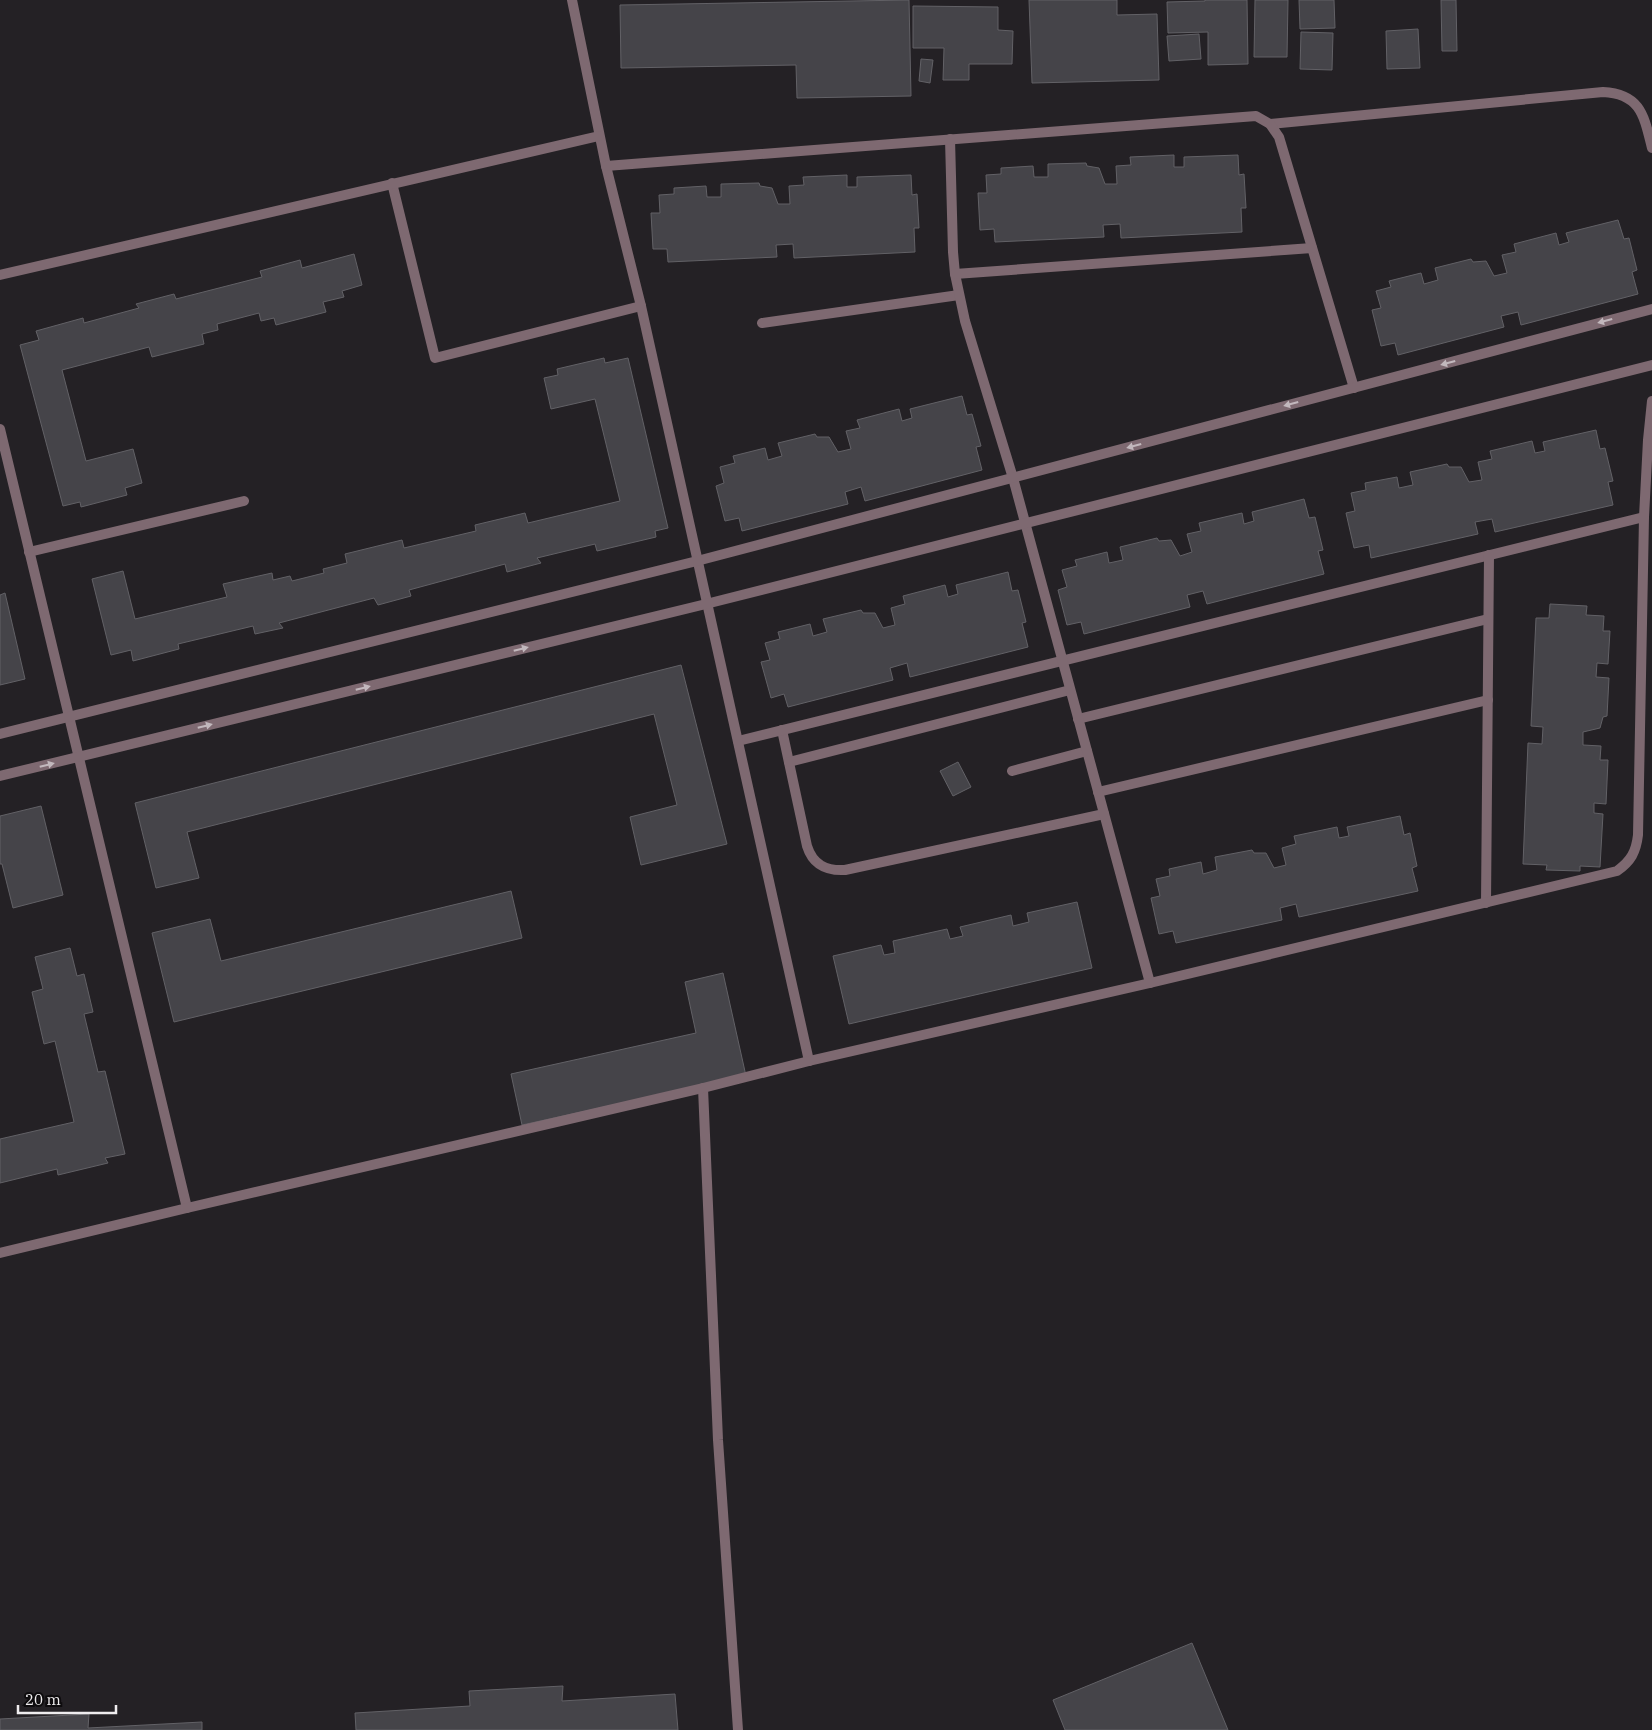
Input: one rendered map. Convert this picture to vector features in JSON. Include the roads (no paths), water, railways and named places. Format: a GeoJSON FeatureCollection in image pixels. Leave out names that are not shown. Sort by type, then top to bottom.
{"type":"FeatureCollection","features":[{"type":"Feature","properties":{"kind":"street"},"geometry":{"type":"LineString","coordinates":[[572,0],[599,136],[640,306],[809,1062]]}},
{"type":"Feature","properties":{"kind":"street"},"geometry":{"type":"LineString","coordinates":[[1270,124],[1608,92],[1624,95],[1639,108],[1644,117],[1652,148]]}},
{"type":"Feature","properties":{"kind":"street"},"geometry":{"type":"LineString","coordinates":[[606,166],[1256,116],[1270,124],[1279,137],[1354,388]]}},
{"type":"Feature","properties":{"kind":"street"},"geometry":{"type":"LineString","coordinates":[[0,275],[599,136]]}},
{"type":"Feature","properties":{"kind":"street"},"geometry":{"type":"LineString","coordinates":[[950,139],[953,252],[959,296],[1026,523],[1150,984]]}},
{"type":"Feature","properties":{"kind":"street"},"geometry":{"type":"LineString","coordinates":[[392,183],[435,358],[640,306]]}},
{"type":"Feature","properties":{"kind":"street"},"geometry":{"type":"LineString","coordinates":[[955,274],[1312,248]]}},
{"type":"Feature","properties":{"kind":"street"},"geometry":{"type":"LineString","coordinates":[[762,323],[959,296]]}},
{"type":"Feature","properties":{"kind":"street"},"geometry":{"type":"LineString","coordinates":[[0,734],[697,562],[1652,309]]}},
{"type":"Feature","properties":{"kind":"street"},"geometry":{"type":"LineString","coordinates":[[0,776],[706,604],[1652,364]]}},
{"type":"Feature","properties":{"kind":"street"},"geometry":{"type":"LineString","coordinates":[[0,1253],[809,1062],[1150,984],[1616,871],[1626,865],[1633,856],[1638,834],[1644,516],[1652,401]]}},
{"type":"Feature","properties":{"kind":"street"},"geometry":{"type":"LineString","coordinates":[[0,430],[187,1208]]}},
{"type":"Feature","properties":{"kind":"street"},"geometry":{"type":"LineString","coordinates":[[30,552],[244,501]]}},
{"type":"Feature","properties":{"kind":"street"},"geometry":{"type":"LineString","coordinates":[[738,741],[1644,516]]}},
{"type":"Feature","properties":{"kind":"street"},"geometry":{"type":"LineString","coordinates":[[1486,903],[1489,555]]}},
{"type":"Feature","properties":{"kind":"street"},"geometry":{"type":"LineString","coordinates":[[1078,719],[1488,620]]}},
{"type":"Feature","properties":{"kind":"street"},"geometry":{"type":"LineString","coordinates":[[789,762],[1070,690]]}},
{"type":"Feature","properties":{"kind":"street"},"geometry":{"type":"LineString","coordinates":[[1098,792],[1488,700]]}},
{"type":"Feature","properties":{"kind":"street"},"geometry":{"type":"LineString","coordinates":[[782,730],[810,856],[825,869],[845,870],[1104,814]]}},
{"type":"Feature","properties":{"kind":"street"},"geometry":{"type":"LineString","coordinates":[[1012,771],[1087,751]]}},
{"type":"Feature","properties":{"kind":"street"},"geometry":{"type":"LineString","coordinates":[[703,1088],[718,1440],[738,1730]]}}]}
